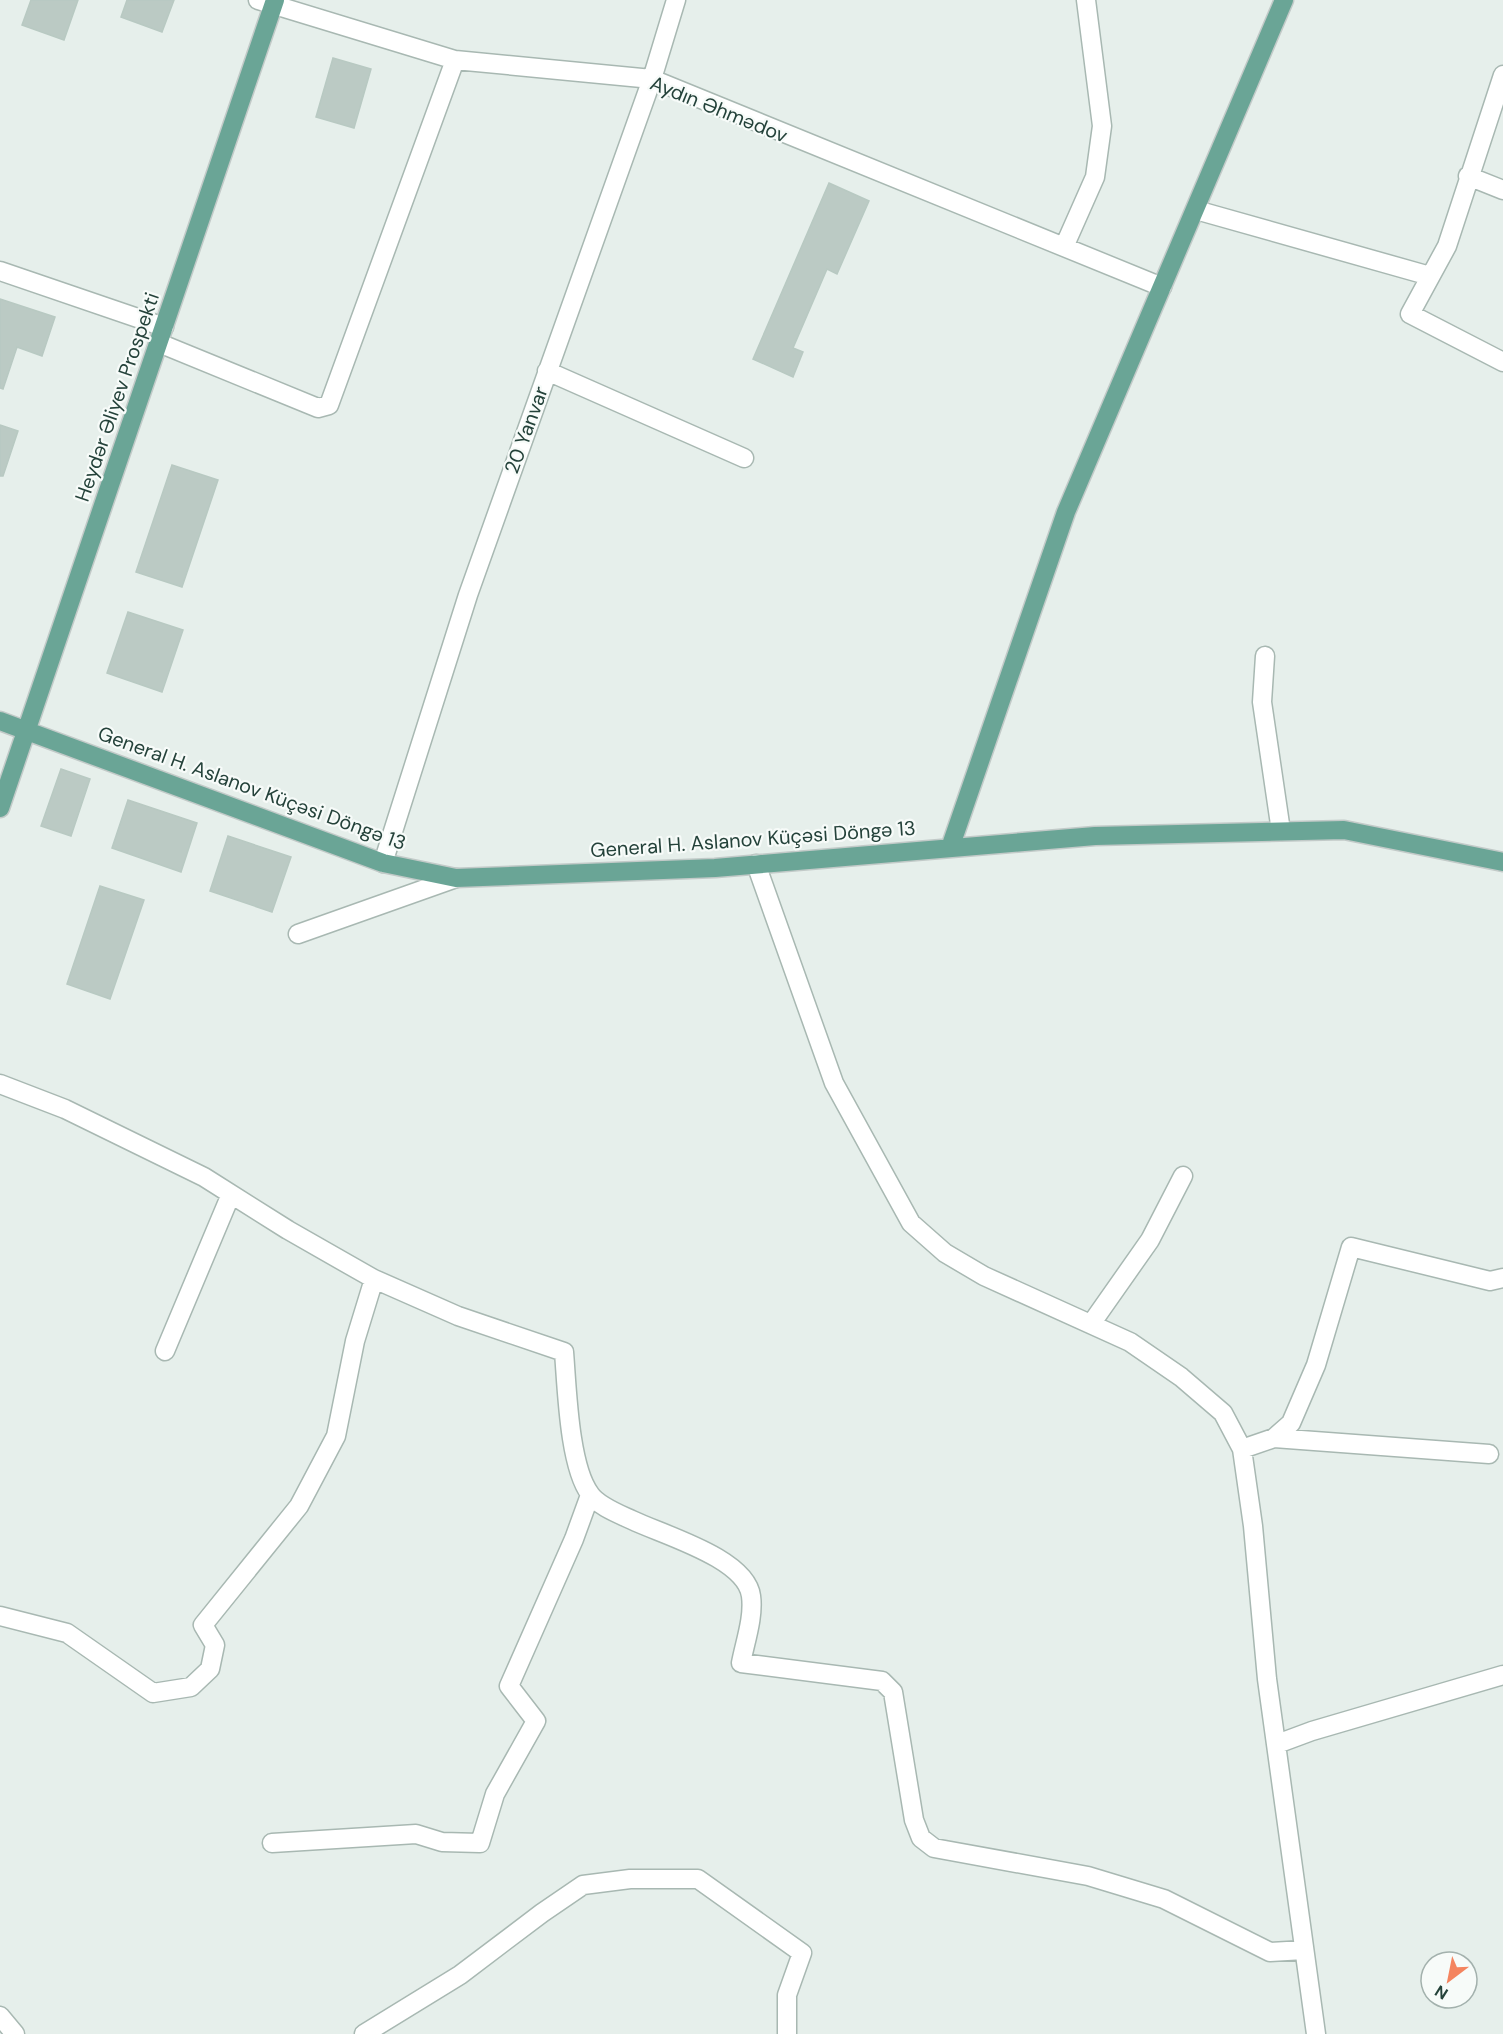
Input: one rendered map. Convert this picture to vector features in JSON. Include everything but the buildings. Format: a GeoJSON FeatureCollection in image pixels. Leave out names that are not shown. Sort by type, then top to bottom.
{"type":"FeatureCollection","features":[{"type":"Feature","properties":{"kind":"main road"},"geometry":{"type":"LineString","coordinates":[[950,848],[1066,512],[1284,0]]}},
{"type":"Feature","properties":{"kind":"main road","name":"Heydər Əliyev Prospekti"},"geometry":{"type":"LineString","coordinates":[[0,808],[162,335],[269,2]]}},
{"type":"Feature","properties":{"kind":"main road","name":"General H. Aslanov Küçəsi Döngə 13"},"geometry":{"type":"LineString","coordinates":[[0,721],[383,863],[456,878],[756,864],[1095,836],[1281,831],[1344,830],[1503,861]]}},
{"type":"Feature","properties":{"kind":"street","name":"20 Yanvar"},"geometry":{"type":"LineString","coordinates":[[383,863],[468,595],[652,79],[676,0]]}},
{"type":"Feature","properties":{"kind":"street"},"geometry":{"type":"LineString","coordinates":[[1064,247],[1095,177],[1102,126],[1086,0]]}},
{"type":"Feature","properties":{"kind":"street","name":"Aydın Əhmədov"},"geometry":{"type":"LineString","coordinates":[[269,2],[455,60],[652,79],[1162,287]]}},
{"type":"Feature","properties":{"kind":"street"},"geometry":{"type":"LineString","coordinates":[[0,272],[162,335],[318,408],[329,405],[455,60]]}},
{"type":"Feature","properties":{"kind":"street"},"geometry":{"type":"LineString","coordinates":[[1503,75],[1468,176],[1447,246],[1410,314],[1503,362]]}},
{"type":"Feature","properties":{"kind":"street"},"geometry":{"type":"LineString","coordinates":[[1468,176],[1503,190]]}},
{"type":"Feature","properties":{"kind":"street"},"geometry":{"type":"LineString","coordinates":[[1196,210],[1430,276]]}},
{"type":"Feature","properties":{"kind":"street"},"geometry":{"type":"LineString","coordinates":[[547,371],[744,458]]}},
{"type":"Feature","properties":{"kind":"street"},"geometry":{"type":"LineString","coordinates":[[1264,656],[1262,702],[1281,831]]}},
{"type":"Feature","properties":{"kind":"street"},"geometry":{"type":"LineString","coordinates":[[756,864],[834,1083],[911,1223],[945,1253],[984,1276],[1130,1342],[1181,1377],[1223,1413],[1242,1449],[1253,1526],[1267,1679],[1316,2034]]}},
{"type":"Feature","properties":{"kind":"street"},"geometry":{"type":"LineString","coordinates":[[298,934],[456,878]]}},
{"type":"Feature","properties":{"kind":"street"},"geometry":{"type":"LineString","coordinates":[[0,1084],[65,1108],[204,1177],[374,1279],[458,1316],[564,1352],[579,1472],[590,1495],[617,1513],[715,1556],[741,1575],[751,1593],[751,1612],[741,1663],[882,1681],[888,1686],[893,1692],[914,1820],[921,1838],[934,1848],[1088,1876],[1164,1899],[1270,1952],[1304,1950]]}},
{"type":"Feature","properties":{"kind":"street"},"geometry":{"type":"LineString","coordinates":[[1091,1324],[1150,1240],[1184,1176]]}},
{"type":"Feature","properties":{"kind":"street"},"geometry":{"type":"LineString","coordinates":[[165,1351],[231,1194]]}},
{"type":"Feature","properties":{"kind":"street"},"geometry":{"type":"LineString","coordinates":[[1242,1449],[1274,1437],[1291,1423],[1316,1365],[1351,1247],[1490,1281],[1503,1278]]}},
{"type":"Feature","properties":{"kind":"street"},"geometry":{"type":"LineString","coordinates":[[0,1616],[67,1633],[153,1693],[191,1687],[210,1669],[215,1645],[204,1625],[299,1506],[336,1436],[355,1341],[374,1279]]}},
{"type":"Feature","properties":{"kind":"street"},"geometry":{"type":"LineString","coordinates":[[1274,1437],[1489,1454]]}},
{"type":"Feature","properties":{"kind":"street"},"geometry":{"type":"LineString","coordinates":[[272,1843],[416,1834],[442,1842],[480,1843],[495,1794],[536,1721],[509,1686],[574,1539],[590,1495]]}},
{"type":"Feature","properties":{"kind":"street"},"geometry":{"type":"LineString","coordinates":[[1277,1744],[1333,1725],[1503,1675]]}},
{"type":"Feature","properties":{"kind":"street"},"geometry":{"type":"LineString","coordinates":[[364,2034],[460,1975],[542,1912],[583,1885],[630,1879],[698,1879],[802,1953],[787,1995],[787,2034]]}}]}
